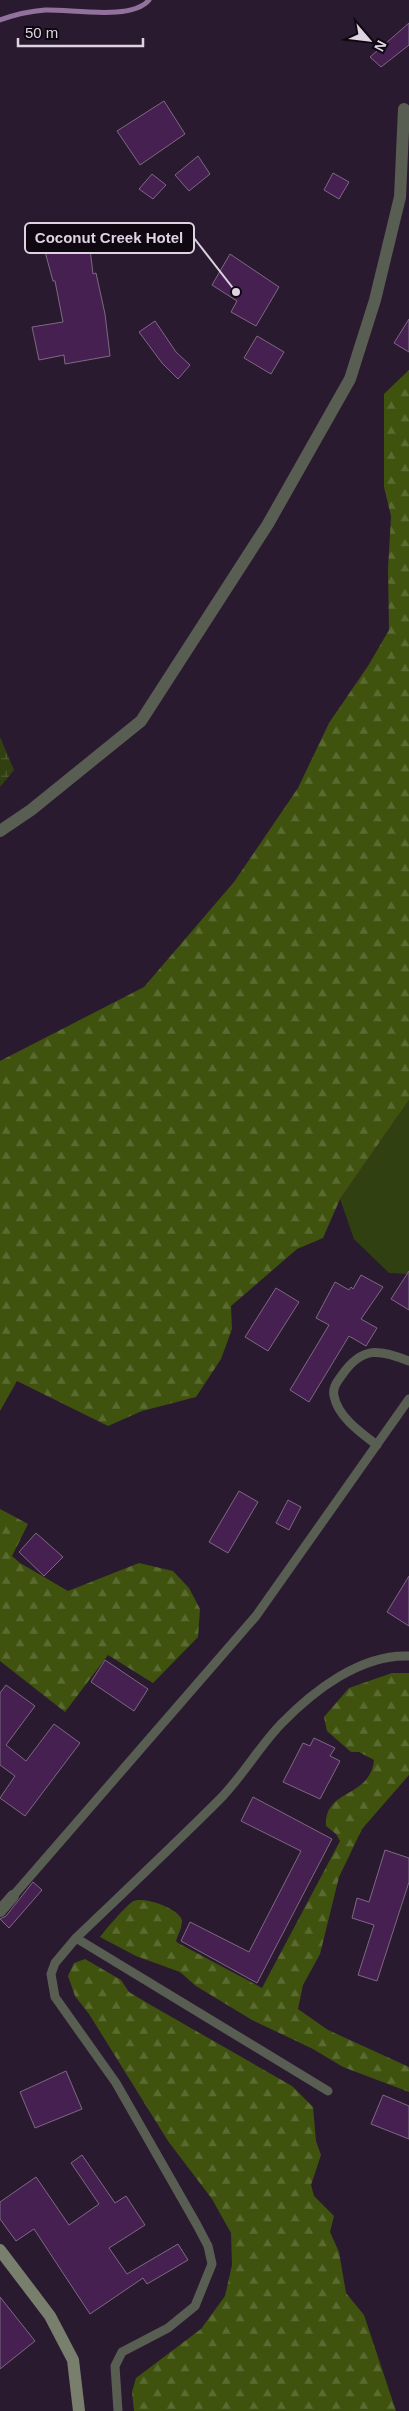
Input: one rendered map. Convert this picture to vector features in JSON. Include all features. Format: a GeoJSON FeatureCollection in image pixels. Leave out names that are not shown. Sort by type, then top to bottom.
{"type":"FeatureCollection","features":[{"type":"Feature","properties":{"kind":"street"},"geometry":{"type":"LineString","coordinates":[[0,831],[31,810],[141,721],[268,524],[345,388],[375,300],[400,197],[404,109]]}},
{"type":"Feature","properties":{"kind":"street"},"geometry":{"type":"LineString","coordinates":[[0,1911],[13,1896]]}},
{"type":"Feature","properties":{"kind":"street"},"geometry":{"type":"LineString","coordinates":[[0,2250],[4,2264],[50,2316],[73,2360],[79,2411]]}},
{"type":"Feature","properties":{"kind":"lane"},"geometry":{"type":"LineString","coordinates":[[377,1446],[347,1420],[334,1397],[334,1386],[350,1362],[362,1353],[375,1351],[409,1362]]}},
{"type":"Feature","properties":{"kind":"lane"},"geometry":{"type":"LineString","coordinates":[[13,1896],[256,1616],[409,1399]]}},
{"type":"Feature","properties":{"kind":"lane"},"geometry":{"type":"LineString","coordinates":[[118,2411],[115,2366],[122,2352],[168,2328],[195,2306],[212,2264],[208,2246],[197,2224],[116,2083],[55,1997],[51,1974],[55,1963],[76,1938],[221,1798],[282,1723],[331,1681],[367,1663],[395,1656],[409,1656]]}},
{"type":"Feature","properties":{"kind":"lane"},"geometry":{"type":"LineString","coordinates":[[76,1938],[328,2091]]}},
{"type":"Feature","properties":{"kind":"green space"},"geometry":{"type":"Polygon","coordinates":[[[409,370],[409,1100],[340,1199],[323,1238],[297,1249],[231,1306],[232,1329],[221,1359],[196,1397],[142,1411],[108,1426],[17,1381],[0,1411],[0,1061],[144,987],[234,882],[298,788],[329,723],[368,666],[389,630],[388,569],[391,516],[384,487],[384,394],[409,370]]]}},
{"type":"Feature","properties":{"kind":"green space"},"geometry":{"type":"Polygon","coordinates":[[[0,737],[14,770],[0,787],[0,737]]]}},
{"type":"Feature","properties":{"kind":"green space"},"geometry":{"type":"Polygon","coordinates":[[[409,1100],[409,1274],[389,1273],[354,1239],[340,1199],[409,1100]]]}},
{"type":"Feature","properties":{"kind":"green space"},"geometry":{"type":"Polygon","coordinates":[[[0,1509],[28,1524],[12,1556],[20,1563],[68,1591],[139,1563],[173,1571],[189,1588],[200,1609],[198,1637],[153,1683],[108,1655],[65,1712],[0,1661],[0,1509]]]}},
{"type":"Feature","properties":{"kind":"green space"},"geometry":{"type":"Polygon","coordinates":[[[392,1673],[409,1673],[409,1775],[362,1829],[339,1877],[320,1954],[303,1985],[298,2009],[328,2030],[409,2067],[409,2092],[343,2067],[313,2049],[252,2020],[196,1986],[180,1972],[136,1956],[100,1937],[132,1902],[137,1900],[151,1901],[173,1910],[181,1918],[181,1927],[176,1941],[178,1943],[262,1988],[340,1841],[336,1834],[326,1826],[327,1814],[332,1805],[365,1781],[371,1772],[374,1760],[359,1752],[351,1752],[327,1731],[324,1717],[349,1688],[392,1673]]]}},
{"type":"Feature","properties":{"kind":"green space"},"geometry":{"type":"Polygon","coordinates":[[[85,1959],[121,1980],[129,1992],[292,2086],[313,2107],[316,2141],[321,2155],[311,2185],[314,2196],[334,2216],[330,2232],[339,2252],[346,2293],[364,2315],[396,2411],[134,2411],[132,2392],[136,2378],[201,2329],[225,2296],[232,2265],[231,2233],[212,2199],[168,2141],[89,2014],[75,1996],[68,1976],[74,1963],[85,1959]]]}},
{"type":"Feature","properties":{"kind":"building"},"geometry":{"type":"Polygon","coordinates":[[[409,23],[409,45],[381,67],[370,57],[409,23]]]}},
{"type":"Feature","properties":{"kind":"building"},"geometry":{"type":"Polygon","coordinates":[[[164,101],[185,134],[140,165],[117,131],[164,101]]]}},
{"type":"Feature","properties":{"kind":"building"},"geometry":{"type":"Polygon","coordinates":[[[198,156],[210,174],[189,191],[175,175],[198,156]]]}},
{"type":"Feature","properties":{"kind":"building"},"geometry":{"type":"Polygon","coordinates":[[[333,173],[349,182],[339,199],[324,190],[333,173]]]}},
{"type":"Feature","properties":{"kind":"building"},"geometry":{"type":"Polygon","coordinates":[[[152,174],[166,185],[153,199],[139,189],[152,174]]]}},
{"type":"Feature","properties":{"kind":"building"},"geometry":{"type":"Polygon","coordinates":[[[89,240],[93,274],[96,273],[105,314],[110,356],[65,364],[64,355],[39,360],[32,327],[63,322],[55,281],[53,281],[44,248],[89,240]]]}},
{"type":"Feature","properties":{"kind":"building"},"geometry":{"type":"Polygon","coordinates":[[[230,254],[279,287],[256,326],[231,312],[237,301],[212,285],[230,254]]]}},
{"type":"Feature","properties":{"kind":"building"},"geometry":{"type":"Polygon","coordinates":[[[409,319],[409,352],[394,343],[409,319]]]}},
{"type":"Feature","properties":{"kind":"building"},"geometry":{"type":"Polygon","coordinates":[[[155,321],[176,352],[190,365],[178,379],[162,363],[139,332],[155,321]]]}},
{"type":"Feature","properties":{"kind":"building"},"geometry":{"type":"Polygon","coordinates":[[[257,336],[284,352],[271,374],[244,358],[257,336]]]}},
{"type":"Feature","properties":{"kind":"building"},"geometry":{"type":"Polygon","coordinates":[[[409,1271],[409,1310],[391,1299],[409,1271]]]}},
{"type":"Feature","properties":{"kind":"building"},"geometry":{"type":"Polygon","coordinates":[[[361,1275],[383,1287],[361,1319],[377,1328],[366,1346],[349,1336],[309,1402],[290,1390],[329,1325],[316,1318],[335,1282],[349,1290],[351,1287],[353,1289],[361,1275]]]}},
{"type":"Feature","properties":{"kind":"building"},"geometry":{"type":"Polygon","coordinates":[[[276,1288],[299,1302],[268,1351],[245,1337],[276,1288]]]}},
{"type":"Feature","properties":{"kind":"building"},"geometry":{"type":"Polygon","coordinates":[[[239,1491],[258,1502],[228,1553],[209,1542],[239,1491]]]}},
{"type":"Feature","properties":{"kind":"building"},"geometry":{"type":"Polygon","coordinates":[[[288,1500],[301,1507],[289,1530],[276,1523],[288,1500]]]}},
{"type":"Feature","properties":{"kind":"building"},"geometry":{"type":"Polygon","coordinates":[[[36,1533],[63,1557],[44,1576],[19,1552],[36,1533]]]}},
{"type":"Feature","properties":{"kind":"building"},"geometry":{"type":"Polygon","coordinates":[[[409,1576],[409,1626],[387,1612],[409,1576]]]}},
{"type":"Feature","properties":{"kind":"building"},"geometry":{"type":"Polygon","coordinates":[[[105,1660],[148,1689],[134,1711],[91,1682],[105,1660]]]}},
{"type":"Feature","properties":{"kind":"building"},"geometry":{"type":"Polygon","coordinates":[[[6,1685],[35,1706],[6,1745],[26,1761],[54,1724],[80,1743],[25,1816],[0,1798],[15,1776],[0,1765],[0,1693],[6,1685]]]}},
{"type":"Feature","properties":{"kind":"building"},"geometry":{"type":"Polygon","coordinates":[[[314,1738],[335,1748],[330,1756],[340,1761],[320,1799],[283,1782],[303,1743],[310,1746],[314,1738]]]}},
{"type":"Feature","properties":{"kind":"building"},"geometry":{"type":"Polygon","coordinates":[[[253,1797],[332,1839],[257,1983],[181,1941],[190,1922],[249,1952],[301,1851],[241,1821],[253,1797]]]}},
{"type":"Feature","properties":{"kind":"building"},"geometry":{"type":"Polygon","coordinates":[[[385,1850],[409,1858],[409,1882],[377,1981],[358,1975],[374,1925],[352,1918],[357,1898],[369,1902],[385,1850]]]}},
{"type":"Feature","properties":{"kind":"building"},"geometry":{"type":"Polygon","coordinates":[[[33,1882],[42,1890],[9,1928],[0,1919],[6,1916],[33,1882]]]}},
{"type":"Feature","properties":{"kind":"building"},"geometry":{"type":"Polygon","coordinates":[[[66,2071],[82,2109],[35,2128],[20,2092],[66,2071]]]}},
{"type":"Feature","properties":{"kind":"building"},"geometry":{"type":"Polygon","coordinates":[[[383,2095],[409,2106],[409,2139],[371,2124],[383,2095]]]}},
{"type":"Feature","properties":{"kind":"building"},"geometry":{"type":"Polygon","coordinates":[[[82,2155],[115,2203],[126,2196],[145,2225],[109,2248],[127,2274],[178,2244],[188,2260],[147,2284],[143,2278],[90,2314],[34,2229],[16,2241],[0,2219],[0,2202],[36,2177],[69,2225],[99,2204],[71,2163],[82,2155]]]}},
{"type":"Feature","properties":{"kind":"building"},"geometry":{"type":"Polygon","coordinates":[[[0,2297],[35,2341],[0,2369],[0,2297]]]}},
{"type":"Feature","properties":{"kind":"waterway"},"geometry":{"type":"LineString","coordinates":[[0,20],[45,10],[115,12],[141,6],[149,0]]}},
{"type":"Feature","properties":{"kind":"place","name":"Coconut Creek Hotel"},"geometry":{"type":"Point","coordinates":[236,292]}}]}
